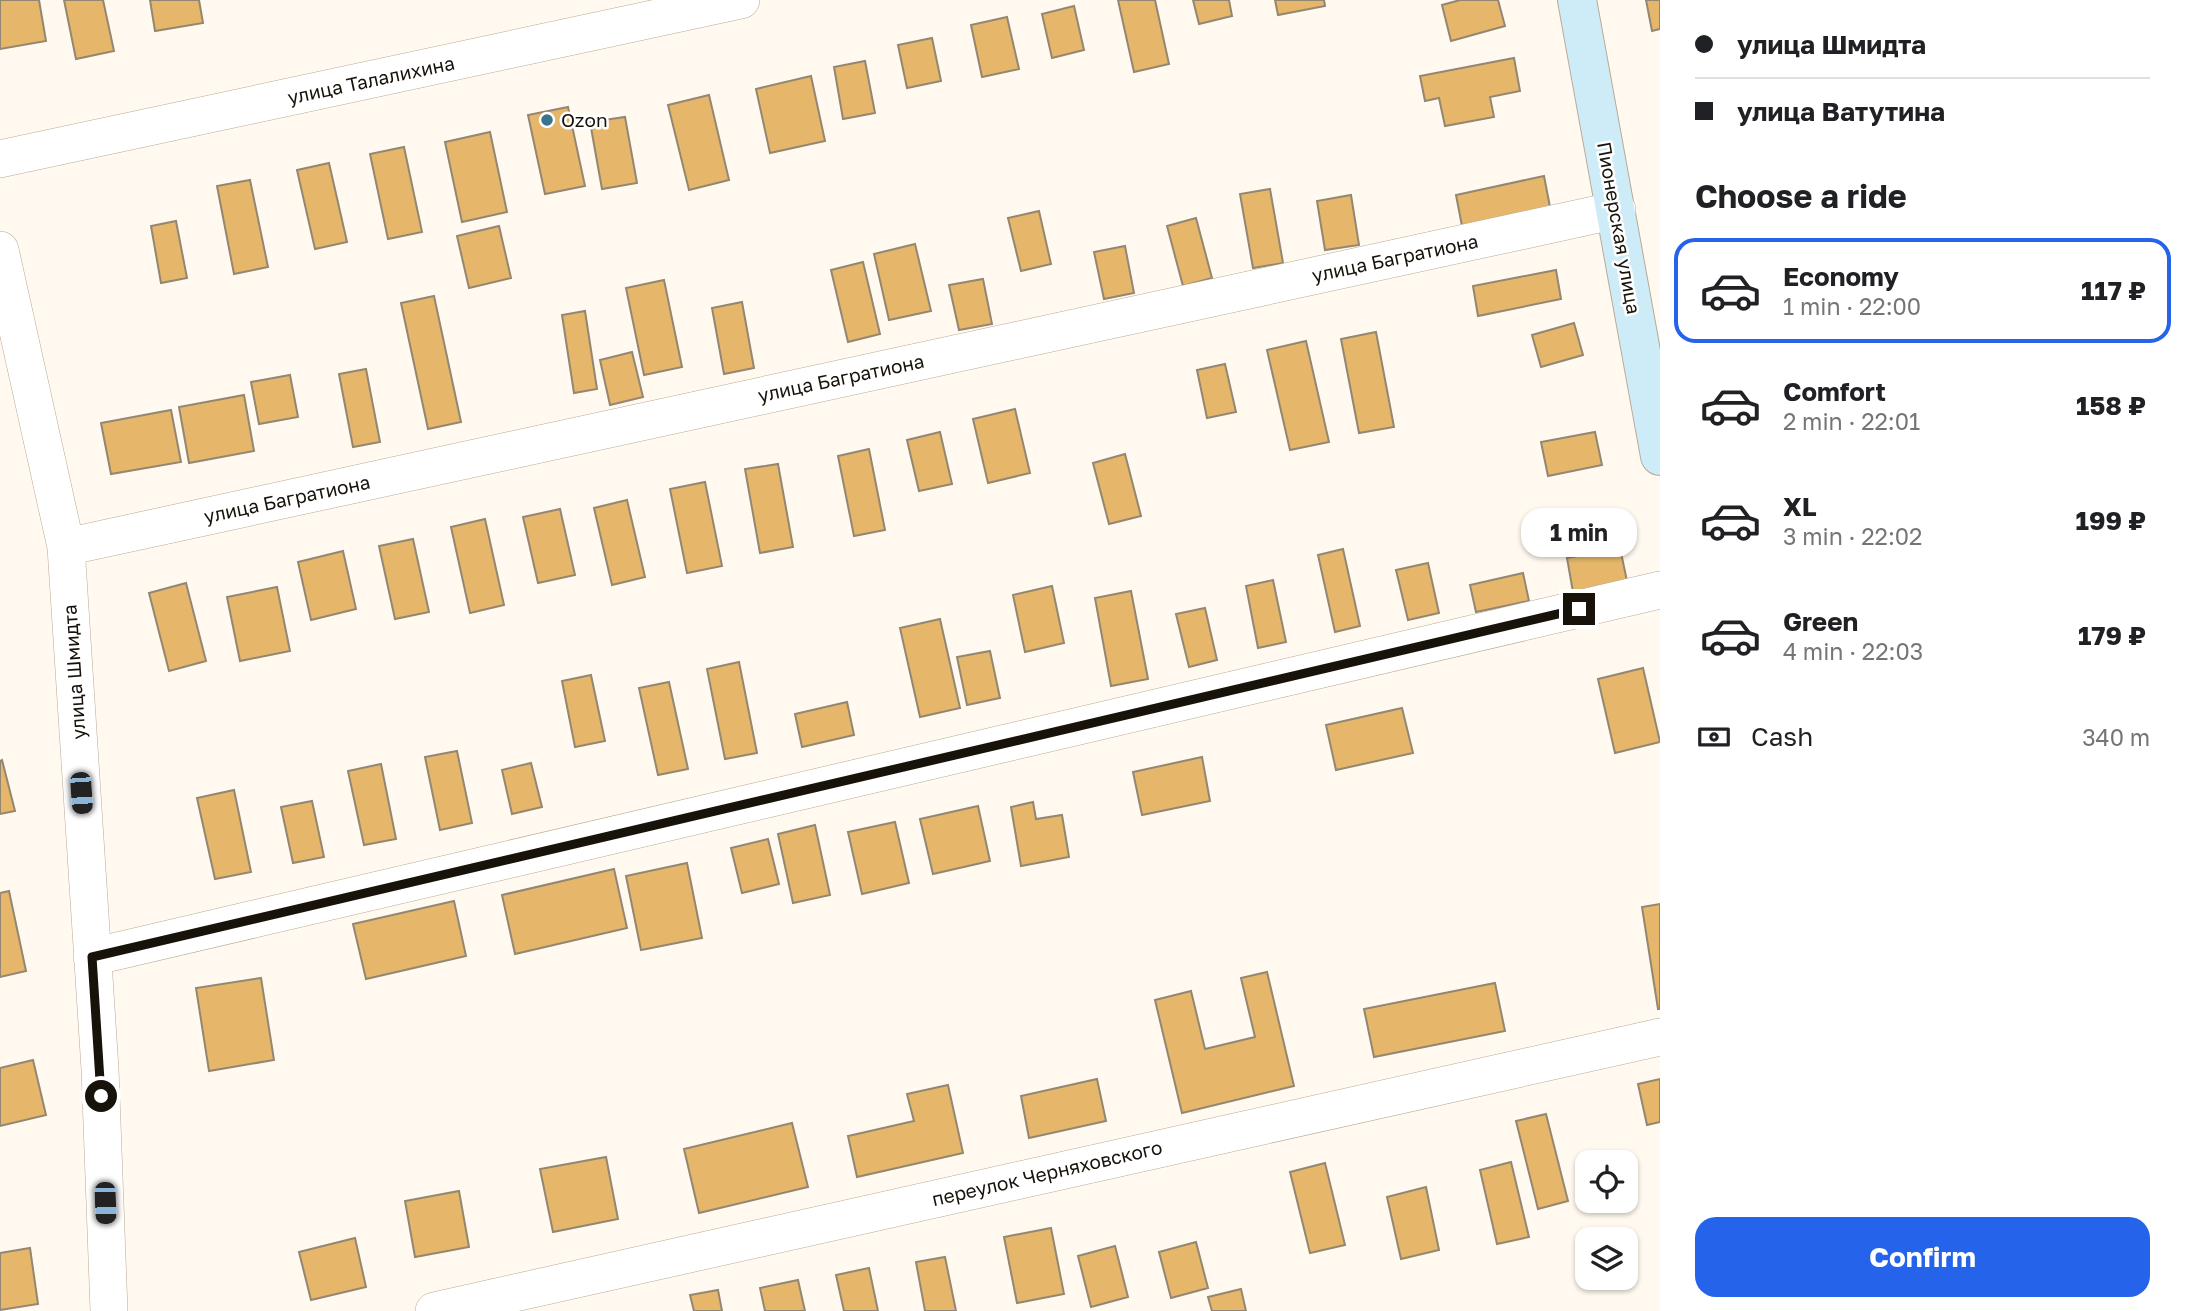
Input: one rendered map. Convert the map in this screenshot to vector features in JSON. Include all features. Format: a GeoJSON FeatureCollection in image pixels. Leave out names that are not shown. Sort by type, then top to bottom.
{"type":"FeatureCollection","features":[{"type":"Feature","properties":{"kind":"street","name":"улица Талалихина"},"geometry":{"type":"LineString","coordinates":[[0,159],[741,0]]}},
{"type":"Feature","properties":{"kind":"street","name":"Пионерская улица"},"geometry":{"type":"LineString","coordinates":[[1577,0],[1660,456]]}},
{"type":"Feature","properties":{"kind":"street","name":"улица Багратиона"},"geometry":{"type":"LineString","coordinates":[[66,547],[1616,210]]}},
{"type":"Feature","properties":{"kind":"street","name":"улица Шмидта"},"geometry":{"type":"LineString","coordinates":[[0,250],[66,547],[92,957],[109,1311]]}},
{"type":"Feature","properties":{"kind":"street"},"geometry":{"type":"LineString","coordinates":[[92,957],[1660,590]]}},
{"type":"Feature","properties":{"kind":"street","name":"переулок Черняховского"},"geometry":{"type":"LineString","coordinates":[[434,1311],[1660,1037]]}},
{"type":"Feature","properties":{"kind":"building"},"geometry":{"type":"Polygon","coordinates":[[[0,0],[39,0],[46,41],[0,49],[0,0]]]}},
{"type":"Feature","properties":{"kind":"building"},"geometry":{"type":"Polygon","coordinates":[[[64,0],[103,0],[114,51],[76,59],[64,0]]]}},
{"type":"Feature","properties":{"kind":"building"},"geometry":{"type":"Polygon","coordinates":[[[150,0],[199,0],[203,23],[155,31],[150,0]]]}},
{"type":"Feature","properties":{"kind":"building"},"geometry":{"type":"Polygon","coordinates":[[[1118,0],[1155,0],[1169,64],[1134,72],[1118,0]]]}},
{"type":"Feature","properties":{"kind":"building"},"geometry":{"type":"Polygon","coordinates":[[[1193,0],[1229,0],[1232,16],[1199,24],[1193,0]]]}},
{"type":"Feature","properties":{"kind":"building"},"geometry":{"type":"Polygon","coordinates":[[[1275,0],[1324,0],[1325,6],[1278,15],[1275,0]]]}},
{"type":"Feature","properties":{"kind":"building"},"geometry":{"type":"Polygon","coordinates":[[[1460,0],[1498,0],[1505,26],[1451,41],[1442,5],[1460,0]]]}},
{"type":"Feature","properties":{"kind":"building"},"geometry":{"type":"Polygon","coordinates":[[[1646,0],[1660,0],[1660,29],[1652,31],[1646,0]]]}},
{"type":"Feature","properties":{"kind":"building"},"geometry":{"type":"Polygon","coordinates":[[[1074,6],[1084,50],[1052,58],[1042,14],[1074,6]]]}},
{"type":"Feature","properties":{"kind":"building"},"geometry":{"type":"Polygon","coordinates":[[[1007,17],[1019,69],[982,77],[971,25],[1007,17]]]}},
{"type":"Feature","properties":{"kind":"building"},"geometry":{"type":"Polygon","coordinates":[[[932,38],[941,81],[907,88],[898,45],[932,38]]]}},
{"type":"Feature","properties":{"kind":"building"},"geometry":{"type":"Polygon","coordinates":[[[1514,58],[1520,91],[1490,97],[1494,117],[1445,126],[1439,98],[1425,101],[1420,76],[1514,58]]]}},
{"type":"Feature","properties":{"kind":"building"},"geometry":{"type":"Polygon","coordinates":[[[865,61],[875,113],[843,119],[834,67],[865,61]]]}},
{"type":"Feature","properties":{"kind":"building"},"geometry":{"type":"Polygon","coordinates":[[[811,76],[825,141],[770,153],[756,89],[811,76]]]}},
{"type":"Feature","properties":{"kind":"building"},"geometry":{"type":"Polygon","coordinates":[[[709,95],[729,180],[689,190],[668,105],[709,95]]]}},
{"type":"Feature","properties":{"kind":"building"},"geometry":{"type":"Polygon","coordinates":[[[568,107],[585,186],[545,194],[528,115],[568,107]]]}},
{"type":"Feature","properties":{"kind":"building"},"geometry":{"type":"Polygon","coordinates":[[[625,117],[637,183],[602,189],[590,122],[625,117]]]}},
{"type":"Feature","properties":{"kind":"building"},"geometry":{"type":"Polygon","coordinates":[[[490,132],[507,212],[462,222],[445,142],[490,132]]]}},
{"type":"Feature","properties":{"kind":"building"},"geometry":{"type":"Polygon","coordinates":[[[404,147],[422,232],[388,239],[370,154],[404,147]]]}},
{"type":"Feature","properties":{"kind":"building"},"geometry":{"type":"Polygon","coordinates":[[[329,163],[347,242],[315,249],[297,170],[329,163]]]}},
{"type":"Feature","properties":{"kind":"building"},"geometry":{"type":"Polygon","coordinates":[[[1544,176],[1550,207],[1462,226],[1456,195],[1544,176]]]}},
{"type":"Feature","properties":{"kind":"building"},"geometry":{"type":"Polygon","coordinates":[[[250,180],[268,267],[234,274],[217,186],[250,180]]]}},
{"type":"Feature","properties":{"kind":"building"},"geometry":{"type":"Polygon","coordinates":[[[1270,189],[1283,263],[1253,268],[1240,194],[1270,189]]]}},
{"type":"Feature","properties":{"kind":"building"},"geometry":{"type":"Polygon","coordinates":[[[1351,195],[1359,245],[1325,250],[1317,201],[1351,195]]]}},
{"type":"Feature","properties":{"kind":"building"},"geometry":{"type":"Polygon","coordinates":[[[1039,211],[1051,264],[1021,271],[1008,218],[1039,211]]]}},
{"type":"Feature","properties":{"kind":"building"},"geometry":{"type":"Polygon","coordinates":[[[1196,218],[1212,278],[1183,286],[1167,226],[1196,218]]]}},
{"type":"Feature","properties":{"kind":"building"},"geometry":{"type":"Polygon","coordinates":[[[176,221],[187,278],[161,283],[151,226],[176,221]]]}},
{"type":"Feature","properties":{"kind":"building"},"geometry":{"type":"Polygon","coordinates":[[[499,226],[511,278],[469,288],[457,236],[499,226]]]}},
{"type":"Feature","properties":{"kind":"building"},"geometry":{"type":"Polygon","coordinates":[[[915,244],[931,311],[889,320],[874,254],[915,244]]]}},
{"type":"Feature","properties":{"kind":"building"},"geometry":{"type":"Polygon","coordinates":[[[1125,246],[1134,293],[1104,299],[1094,252],[1125,246]]]}},
{"type":"Feature","properties":{"kind":"building"},"geometry":{"type":"Polygon","coordinates":[[[863,262],[880,334],[848,342],[831,270],[863,262]]]}},
{"type":"Feature","properties":{"kind":"building"},"geometry":{"type":"Polygon","coordinates":[[[1556,270],[1561,299],[1478,316],[1473,286],[1556,270]]]}},
{"type":"Feature","properties":{"kind":"building"},"geometry":{"type":"Polygon","coordinates":[[[983,279],[992,324],[959,330],[949,285],[983,279]]]}},
{"type":"Feature","properties":{"kind":"building"},"geometry":{"type":"Polygon","coordinates":[[[664,280],[682,367],[644,375],[626,288],[664,280]]]}},
{"type":"Feature","properties":{"kind":"building"},"geometry":{"type":"Polygon","coordinates":[[[434,296],[461,422],[428,429],[401,303],[434,296]]]}},
{"type":"Feature","properties":{"kind":"building"},"geometry":{"type":"Polygon","coordinates":[[[742,302],[754,368],[724,374],[712,308],[742,302]]]}},
{"type":"Feature","properties":{"kind":"building"},"geometry":{"type":"Polygon","coordinates":[[[585,311],[597,389],[574,393],[562,315],[585,311]]]}},
{"type":"Feature","properties":{"kind":"building"},"geometry":{"type":"Polygon","coordinates":[[[1574,323],[1583,355],[1541,367],[1532,335],[1574,323]]]}},
{"type":"Feature","properties":{"kind":"building"},"geometry":{"type":"Polygon","coordinates":[[[1376,332],[1394,427],[1359,433],[1341,339],[1376,332]]]}},
{"type":"Feature","properties":{"kind":"building"},"geometry":{"type":"Polygon","coordinates":[[[1306,341],[1329,442],[1290,450],[1267,350],[1306,341]]]}},
{"type":"Feature","properties":{"kind":"building"},"geometry":{"type":"Polygon","coordinates":[[[632,352],[643,397],[610,405],[600,360],[632,352]]]}},
{"type":"Feature","properties":{"kind":"building"},"geometry":{"type":"Polygon","coordinates":[[[1225,364],[1236,412],[1207,418],[1197,370],[1225,364]]]}},
{"type":"Feature","properties":{"kind":"building"},"geometry":{"type":"Polygon","coordinates":[[[366,369],[380,442],[353,447],[339,374],[366,369]]]}},
{"type":"Feature","properties":{"kind":"building"},"geometry":{"type":"Polygon","coordinates":[[[290,375],[298,417],[259,424],[251,382],[290,375]]]}},
{"type":"Feature","properties":{"kind":"building"},"geometry":{"type":"Polygon","coordinates":[[[244,395],[254,451],[189,463],[179,407],[244,395]]]}},
{"type":"Feature","properties":{"kind":"building"},"geometry":{"type":"Polygon","coordinates":[[[1015,409],[1030,473],[988,483],[973,419],[1015,409]]]}},
{"type":"Feature","properties":{"kind":"building"},"geometry":{"type":"Polygon","coordinates":[[[171,410],[181,462],[111,474],[101,423],[171,410]]]}},
{"type":"Feature","properties":{"kind":"building"},"geometry":{"type":"Polygon","coordinates":[[[940,432],[952,484],[919,491],[907,440],[940,432]]]}},
{"type":"Feature","properties":{"kind":"building"},"geometry":{"type":"Polygon","coordinates":[[[1595,432],[1602,465],[1548,476],[1541,442],[1595,432]]]}},
{"type":"Feature","properties":{"kind":"building"},"geometry":{"type":"Polygon","coordinates":[[[869,449],[885,530],[854,536],[838,456],[869,449]]]}},
{"type":"Feature","properties":{"kind":"building"},"geometry":{"type":"Polygon","coordinates":[[[1125,454],[1141,516],[1109,524],[1093,463],[1125,454]]]}},
{"type":"Feature","properties":{"kind":"building"},"geometry":{"type":"Polygon","coordinates":[[[778,464],[793,547],[760,553],[745,469],[778,464]]]}},
{"type":"Feature","properties":{"kind":"building"},"geometry":{"type":"Polygon","coordinates":[[[705,482],[722,566],[687,573],[670,489],[705,482]]]}},
{"type":"Feature","properties":{"kind":"building"},"geometry":{"type":"Polygon","coordinates":[[[627,500],[645,577],[612,585],[594,508],[627,500]]]}},
{"type":"Feature","properties":{"kind":"building"},"geometry":{"type":"Polygon","coordinates":[[[560,509],[575,575],[538,583],[523,517],[560,509]]]}},
{"type":"Feature","properties":{"kind":"building"},"geometry":{"type":"Polygon","coordinates":[[[485,519],[504,605],[470,613],[451,527],[485,519]]]}},
{"type":"Feature","properties":{"kind":"building"},"geometry":{"type":"Polygon","coordinates":[[[413,539],[429,612],[395,619],[379,546],[413,539]]]}},
{"type":"Feature","properties":{"kind":"building"},"geometry":{"type":"Polygon","coordinates":[[[1620,548],[1627,581],[1573,592],[1567,558],[1620,548]]]}},
{"type":"Feature","properties":{"kind":"building"},"geometry":{"type":"Polygon","coordinates":[[[1343,549],[1360,626],[1335,632],[1318,555],[1343,549]]]}},
{"type":"Feature","properties":{"kind":"building"},"geometry":{"type":"Polygon","coordinates":[[[343,551],[356,609],[311,620],[298,562],[343,551]]]}},
{"type":"Feature","properties":{"kind":"building"},"geometry":{"type":"Polygon","coordinates":[[[1428,563],[1439,613],[1408,620],[1396,570],[1428,563]]]}},
{"type":"Feature","properties":{"kind":"building"},"geometry":{"type":"Polygon","coordinates":[[[1523,573],[1529,601],[1476,612],[1470,585],[1523,573]]]}},
{"type":"Feature","properties":{"kind":"building"},"geometry":{"type":"Polygon","coordinates":[[[1273,580],[1286,642],[1258,648],[1246,586],[1273,580]]]}},
{"type":"Feature","properties":{"kind":"building"},"geometry":{"type":"Polygon","coordinates":[[[186,583],[206,661],[169,671],[149,593],[186,583]]]}},
{"type":"Feature","properties":{"kind":"building"},"geometry":{"type":"Polygon","coordinates":[[[1052,586],[1064,643],[1025,652],[1013,595],[1052,586]]]}},
{"type":"Feature","properties":{"kind":"building"},"geometry":{"type":"Polygon","coordinates":[[[277,587],[290,651],[240,661],[227,597],[277,587]]]}},
{"type":"Feature","properties":{"kind":"building"},"geometry":{"type":"Polygon","coordinates":[[[1131,591],[1148,679],[1111,686],[1095,598],[1131,591]]]}},
{"type":"Feature","properties":{"kind":"building"},"geometry":{"type":"Polygon","coordinates":[[[1205,608],[1217,660],[1189,667],[1176,614],[1205,608]]]}},
{"type":"Feature","properties":{"kind":"building"},"geometry":{"type":"Polygon","coordinates":[[[940,619],[960,708],[920,717],[900,628],[940,619]]]}},
{"type":"Feature","properties":{"kind":"building"},"geometry":{"type":"Polygon","coordinates":[[[990,651],[1000,698],[967,705],[957,657],[990,651]]]}},
{"type":"Feature","properties":{"kind":"building"},"geometry":{"type":"Polygon","coordinates":[[[739,662],[757,753],[725,759],[707,669],[739,662]]]}},
{"type":"Feature","properties":{"kind":"building"},"geometry":{"type":"Polygon","coordinates":[[[1643,668],[1660,742],[1615,753],[1598,679],[1643,668]]]}},
{"type":"Feature","properties":{"kind":"building"},"geometry":{"type":"Polygon","coordinates":[[[591,675],[605,741],[575,747],[562,681],[591,675]]]}},
{"type":"Feature","properties":{"kind":"building"},"geometry":{"type":"Polygon","coordinates":[[[669,682],[688,769],[658,775],[639,688],[669,682]]]}},
{"type":"Feature","properties":{"kind":"building"},"geometry":{"type":"Polygon","coordinates":[[[847,702],[854,735],[802,747],[795,714],[847,702]]]}},
{"type":"Feature","properties":{"kind":"building"},"geometry":{"type":"Polygon","coordinates":[[[1402,708],[1413,753],[1336,770],[1326,725],[1402,708]]]}},
{"type":"Feature","properties":{"kind":"building"},"geometry":{"type":"Polygon","coordinates":[[[457,751],[472,823],[440,830],[425,757],[457,751]]]}},
{"type":"Feature","properties":{"kind":"building"},"geometry":{"type":"Polygon","coordinates":[[[1202,757],[1210,801],[1142,815],[1133,772],[1202,757]]]}},
{"type":"Feature","properties":{"kind":"building"},"geometry":{"type":"Polygon","coordinates":[[[2,760],[15,811],[0,814],[0,761],[2,760]]]}},
{"type":"Feature","properties":{"kind":"building"},"geometry":{"type":"Polygon","coordinates":[[[531,763],[542,807],[512,814],[502,770],[531,763]]]}},
{"type":"Feature","properties":{"kind":"building"},"geometry":{"type":"Polygon","coordinates":[[[381,764],[396,839],[364,845],[348,771],[381,764]]]}},
{"type":"Feature","properties":{"kind":"building"},"geometry":{"type":"Polygon","coordinates":[[[234,790],[251,872],[215,879],[197,798],[234,790]]]}},
{"type":"Feature","properties":{"kind":"building"},"geometry":{"type":"Polygon","coordinates":[[[312,801],[324,857],[293,863],[281,807],[312,801]]]}},
{"type":"Feature","properties":{"kind":"building"},"geometry":{"type":"Polygon","coordinates":[[[1033,802],[1036,819],[1062,815],[1069,857],[1021,866],[1011,807],[1033,802]]]}},
{"type":"Feature","properties":{"kind":"building"},"geometry":{"type":"Polygon","coordinates":[[[978,806],[990,861],[933,874],[920,819],[978,806]]]}},
{"type":"Feature","properties":{"kind":"building"},"geometry":{"type":"Polygon","coordinates":[[[895,822],[909,883],[862,894],[848,832],[895,822]]]}},
{"type":"Feature","properties":{"kind":"building"},"geometry":{"type":"Polygon","coordinates":[[[815,825],[830,895],[793,903],[778,834],[815,825]]]}},
{"type":"Feature","properties":{"kind":"building"},"geometry":{"type":"Polygon","coordinates":[[[768,839],[779,884],[742,893],[731,848],[768,839]]]}},
{"type":"Feature","properties":{"kind":"building"},"geometry":{"type":"Polygon","coordinates":[[[687,863],[702,938],[641,950],[626,876],[687,863]]]}},
{"type":"Feature","properties":{"kind":"building"},"geometry":{"type":"Polygon","coordinates":[[[614,869],[627,928],[515,954],[502,895],[614,869]]]}},
{"type":"Feature","properties":{"kind":"building"},"geometry":{"type":"Polygon","coordinates":[[[9,891],[26,971],[0,977],[0,893],[9,891]]]}},
{"type":"Feature","properties":{"kind":"building"},"geometry":{"type":"Polygon","coordinates":[[[454,901],[466,956],[366,979],[353,924],[454,901]]]}},
{"type":"Feature","properties":{"kind":"building"},"geometry":{"type":"Polygon","coordinates":[[[1660,904],[1660,1009],[1658,1009],[1642,907],[1660,904]]]}},
{"type":"Feature","properties":{"kind":"building"},"geometry":{"type":"Polygon","coordinates":[[[1267,972],[1294,1086],[1182,1113],[1155,1000],[1191,991],[1205,1049],[1255,1037],[1241,978],[1267,972]]]}},
{"type":"Feature","properties":{"kind":"building"},"geometry":{"type":"Polygon","coordinates":[[[261,978],[274,1060],[209,1071],[196,988],[261,978]]]}},
{"type":"Feature","properties":{"kind":"building"},"geometry":{"type":"Polygon","coordinates":[[[1495,983],[1505,1031],[1374,1057],[1364,1009],[1495,983]]]}},
{"type":"Feature","properties":{"kind":"building"},"geometry":{"type":"Polygon","coordinates":[[[33,1060],[46,1115],[0,1126],[0,1068],[33,1060]]]}},
{"type":"Feature","properties":{"kind":"building"},"geometry":{"type":"Polygon","coordinates":[[[1097,1079],[1106,1121],[1029,1138],[1021,1096],[1097,1079]]]}},
{"type":"Feature","properties":{"kind":"building"},"geometry":{"type":"Polygon","coordinates":[[[1660,1079],[1660,1122],[1647,1125],[1638,1084],[1660,1079]]]}},
{"type":"Feature","properties":{"kind":"building"},"geometry":{"type":"Polygon","coordinates":[[[948,1085],[963,1153],[857,1177],[848,1136],[914,1121],[907,1094],[948,1085]]]}},
{"type":"Feature","properties":{"kind":"building"},"geometry":{"type":"Polygon","coordinates":[[[1546,1114],[1568,1201],[1538,1209],[1516,1121],[1546,1114]]]}},
{"type":"Feature","properties":{"kind":"building"},"geometry":{"type":"Polygon","coordinates":[[[792,1123],[808,1187],[699,1213],[684,1149],[792,1123]]]}},
{"type":"Feature","properties":{"kind":"building"},"geometry":{"type":"Polygon","coordinates":[[[606,1157],[618,1219],[553,1232],[540,1169],[606,1157]]]}},
{"type":"Feature","properties":{"kind":"building"},"geometry":{"type":"Polygon","coordinates":[[[1511,1162],[1529,1237],[1497,1244],[1480,1170],[1511,1162]]]}},
{"type":"Feature","properties":{"kind":"building"},"geometry":{"type":"Polygon","coordinates":[[[1325,1163],[1345,1245],[1310,1253],[1290,1172],[1325,1163]]]}},
{"type":"Feature","properties":{"kind":"building"},"geometry":{"type":"Polygon","coordinates":[[[1426,1187],[1439,1250],[1401,1259],[1387,1197],[1426,1187]]]}},
{"type":"Feature","properties":{"kind":"building"},"geometry":{"type":"Polygon","coordinates":[[[459,1191],[469,1247],[415,1257],[405,1201],[459,1191]]]}},
{"type":"Feature","properties":{"kind":"building"},"geometry":{"type":"Polygon","coordinates":[[[1051,1228],[1064,1294],[1017,1303],[1004,1237],[1051,1228]]]}},
{"type":"Feature","properties":{"kind":"building"},"geometry":{"type":"Polygon","coordinates":[[[355,1238],[366,1287],[311,1300],[299,1252],[355,1238]]]}},
{"type":"Feature","properties":{"kind":"building"},"geometry":{"type":"Polygon","coordinates":[[[1196,1242],[1208,1288],[1171,1298],[1159,1252],[1196,1242]]]}},
{"type":"Feature","properties":{"kind":"building"},"geometry":{"type":"Polygon","coordinates":[[[1115,1246],[1128,1297],[1091,1307],[1078,1256],[1115,1246]]]}},
{"type":"Feature","properties":{"kind":"building"},"geometry":{"type":"Polygon","coordinates":[[[30,1248],[38,1304],[0,1310],[0,1253],[30,1248]]]}},
{"type":"Feature","properties":{"kind":"building"},"geometry":{"type":"Polygon","coordinates":[[[945,1257],[956,1311],[925,1311],[916,1262],[945,1257]]]}},
{"type":"Feature","properties":{"kind":"building"},"geometry":{"type":"Polygon","coordinates":[[[869,1268],[878,1311],[844,1311],[836,1275],[869,1268]]]}},
{"type":"Feature","properties":{"kind":"building"},"geometry":{"type":"Polygon","coordinates":[[[798,1280],[805,1311],[765,1311],[760,1288],[798,1280]]]}},
{"type":"Feature","properties":{"kind":"building"},"geometry":{"type":"Polygon","coordinates":[[[1241,1289],[1246,1311],[1212,1311],[1208,1297],[1241,1289]]]}},
{"type":"Feature","properties":{"kind":"building"},"geometry":{"type":"Polygon","coordinates":[[[718,1290],[722,1311],[694,1311],[690,1295],[718,1290]]]}},
{"type":"Feature","properties":{"kind":"place","name":"Ozon"},"geometry":{"type":"Point","coordinates":[547,120]}},
{"type":"Feature","properties":{"kind":"route"},"geometry":{"type":"LineString","coordinates":[[101,1096],[92,957],[1579,609]]}}]}
